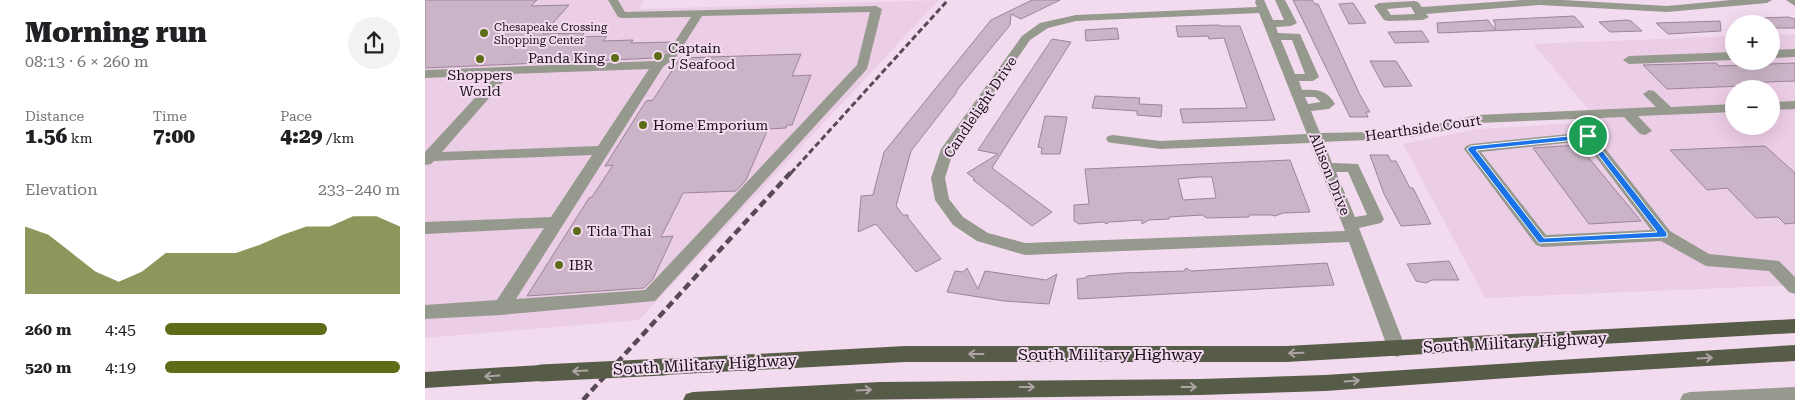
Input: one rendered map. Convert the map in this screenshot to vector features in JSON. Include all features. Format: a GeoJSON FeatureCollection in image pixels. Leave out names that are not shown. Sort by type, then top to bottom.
{"type":"FeatureCollection","features":[{"type":"Feature","properties":{"kind":"main road","name":"South Military Highway"},"geometry":{"type":"LineString","coordinates":[[425,380],[905,354],[1286,354],[1795,326]]}},
{"type":"Feature","properties":{"kind":"main road","name":"South Military Highway"},"geometry":{"type":"LineString","coordinates":[[693,400],[890,389],[1200,387],[1325,383],[1795,352]]}},
{"type":"Feature","properties":{"kind":"street"},"geometry":{"type":"LineString","coordinates":[[425,312],[649,296],[863,66],[876,9],[623,15],[613,0]]}},
{"type":"Feature","properties":{"kind":"street"},"geometry":{"type":"LineString","coordinates":[[1267,18],[1291,23],[1280,0]]}},
{"type":"Feature","properties":{"kind":"street"},"geometry":{"type":"LineString","coordinates":[[1419,11],[1540,2],[1667,9],[1767,0]]}},
{"type":"Feature","properties":{"kind":"street"},"geometry":{"type":"LineString","coordinates":[[1791,0],[1795,3]]}},
{"type":"Feature","properties":{"kind":"street"},"geometry":{"type":"LineString","coordinates":[[501,308],[657,65],[672,54],[698,14]]}},
{"type":"Feature","properties":{"kind":"street","name":"Candlelight Drive"},"geometry":{"type":"LineString","coordinates":[[1267,18],[1076,18],[1044,25],[1026,38],[946,152],[937,178],[942,200],[958,221],[983,237],[1025,250],[1353,230],[1376,219],[1353,167],[1327,168]]}},
{"type":"Feature","properties":{"kind":"street"},"geometry":{"type":"LineString","coordinates":[[1267,18],[1296,36],[1313,77],[1291,78]]}},
{"type":"Feature","properties":{"kind":"street","name":"Allison Drive"},"geometry":{"type":"LineString","coordinates":[[1267,18],[1353,230],[1397,349]]}},
{"type":"Feature","properties":{"kind":"street"},"geometry":{"type":"LineString","coordinates":[[1780,54],[1795,53]]}},
{"type":"Feature","properties":{"kind":"street"},"geometry":{"type":"LineString","coordinates":[[1629,60],[1725,56]]}},
{"type":"Feature","properties":{"kind":"street"},"geometry":{"type":"LineString","coordinates":[[425,74],[657,65]]}},
{"type":"Feature","properties":{"kind":"street"},"geometry":{"type":"LineString","coordinates":[[427,158],[506,71]]}},
{"type":"Feature","properties":{"kind":"street"},"geometry":{"type":"LineString","coordinates":[[1298,94],[1321,94],[1325,97],[1328,104],[1303,108]]}},
{"type":"Feature","properties":{"kind":"street"},"geometry":{"type":"LineString","coordinates":[[1649,94],[1668,111]]}},
{"type":"Feature","properties":{"kind":"street"},"geometry":{"type":"LineString","coordinates":[[1780,106],[1795,105]]}},
{"type":"Feature","properties":{"kind":"street","name":"Hearthside Court"},"geometry":{"type":"LineString","coordinates":[[1113,139],[1160,145],[1382,135],[1429,130],[1453,123],[1478,120],[1725,108]]}},
{"type":"Feature","properties":{"kind":"street"},"geometry":{"type":"LineString","coordinates":[[1628,113],[1645,131]]}},
{"type":"Feature","properties":{"kind":"street"},"geometry":{"type":"LineString","coordinates":[[1572,116],[1664,235],[1706,260],[1773,264],[1795,287]]}},
{"type":"Feature","properties":{"kind":"street"},"geometry":{"type":"LineString","coordinates":[[1588,136],[1471,149],[1542,241],[1664,235]]}},
{"type":"Feature","properties":{"kind":"street"},"geometry":{"type":"LineString","coordinates":[[427,158],[602,150]]}},
{"type":"Feature","properties":{"kind":"street"},"geometry":{"type":"LineString","coordinates":[[425,228],[555,222]]}},
{"type":"Feature","properties":{"kind":"street"},"geometry":{"type":"LineString","coordinates":[[1690,400],[1795,395]]}},
{"type":"Feature","properties":{"kind":"shaded area"},"geometry":{"type":"Polygon","coordinates":[[[425,0],[643,0],[640,9],[939,0],[639,320],[425,338],[425,0]]]}},
{"type":"Feature","properties":{"kind":"shaded area"},"geometry":{"type":"Polygon","coordinates":[[[1795,34],[1795,285],[1485,298],[1403,144],[1477,129],[1599,122],[1533,44],[1725,36],[1725,70],[1780,70],[1780,35],[1795,34]]]}},
{"type":"Feature","properties":{"kind":"building","name":"Chesapeake Crossing Shopping Center"},"geometry":{"type":"Polygon","coordinates":[[[425,0],[537,0],[531,6],[569,5],[543,34],[584,33],[581,37],[607,36],[603,41],[633,40],[631,43],[673,42],[667,51],[656,58],[425,68],[425,0]]]}},
{"type":"Feature","properties":{"kind":"building"},"geometry":{"type":"Polygon","coordinates":[[[1032,0],[1060,0],[1021,19],[1011,14],[1010,25],[957,90],[911,151],[896,206],[903,215],[908,215],[908,218],[941,259],[916,272],[876,224],[858,232],[861,196],[873,195],[884,152],[991,20],[1032,0]]]}},
{"type":"Feature","properties":{"kind":"building"},"geometry":{"type":"Polygon","coordinates":[[[1293,0],[1312,0],[1315,4],[1318,4],[1360,95],[1370,112],[1366,112],[1368,117],[1350,117],[1293,0]]]}},
{"type":"Feature","properties":{"kind":"building"},"geometry":{"type":"Polygon","coordinates":[[[1353,3],[1366,23],[1349,24],[1339,4],[1353,3]]]}},
{"type":"Feature","properties":{"kind":"building"},"geometry":{"type":"Polygon","coordinates":[[[1574,16],[1584,27],[1438,33],[1437,23],[1488,20],[1495,30],[1493,20],[1574,16]]]}},
{"type":"Feature","properties":{"kind":"building"},"geometry":{"type":"Polygon","coordinates":[[[1780,17],[1795,19],[1795,28],[1780,28],[1780,17]]]}},
{"type":"Feature","properties":{"kind":"building"},"geometry":{"type":"Polygon","coordinates":[[[1631,21],[1642,31],[1610,32],[1599,22],[1631,21]]]}},
{"type":"Feature","properties":{"kind":"building"},"geometry":{"type":"Polygon","coordinates":[[[1720,21],[1721,31],[1668,34],[1656,23],[1720,21]]]}},
{"type":"Feature","properties":{"kind":"building"},"geometry":{"type":"Polygon","coordinates":[[[1176,26],[1240,26],[1275,120],[1183,123],[1180,109],[1247,108],[1224,38],[1209,39],[1208,36],[1178,37],[1176,26]]]}},
{"type":"Feature","properties":{"kind":"building"},"geometry":{"type":"Polygon","coordinates":[[[1117,28],[1119,39],[1086,41],[1085,30],[1117,28]]]}},
{"type":"Feature","properties":{"kind":"building"},"geometry":{"type":"Polygon","coordinates":[[[1422,31],[1429,42],[1395,43],[1388,32],[1422,31]]]}},
{"type":"Feature","properties":{"kind":"building"},"geometry":{"type":"Polygon","coordinates":[[[1052,39],[1071,42],[992,168],[1052,212],[1032,226],[973,180],[975,179],[967,173],[998,154],[978,150],[1052,39]]]}},
{"type":"Feature","properties":{"kind":"building"},"geometry":{"type":"Polygon","coordinates":[[[801,54],[792,76],[811,75],[792,125],[787,125],[786,128],[768,129],[746,180],[736,191],[683,193],[661,237],[673,236],[653,279],[644,288],[527,296],[589,198],[592,197],[613,165],[605,166],[646,101],[653,100],[680,58],[801,54]]]}},
{"type":"Feature","properties":{"kind":"building"},"geometry":{"type":"Polygon","coordinates":[[[1370,61],[1396,61],[1412,86],[1384,87],[1370,61]]]}},
{"type":"Feature","properties":{"kind":"building"},"geometry":{"type":"Polygon","coordinates":[[[1716,63],[1719,66],[1725,66],[1725,70],[1780,70],[1780,64],[1795,63],[1795,81],[1725,80],[1725,87],[1667,89],[1643,65],[1716,63]]]}},
{"type":"Feature","properties":{"kind":"building"},"geometry":{"type":"Polygon","coordinates":[[[1095,96],[1140,98],[1139,104],[1162,105],[1161,117],[1137,115],[1137,111],[1092,108],[1095,96]]]}},
{"type":"Feature","properties":{"kind":"building"},"geometry":{"type":"Polygon","coordinates":[[[1045,116],[1067,117],[1060,154],[1041,154],[1042,148],[1038,147],[1045,116]]]}},
{"type":"Feature","properties":{"kind":"building"},"geometry":{"type":"Polygon","coordinates":[[[1578,145],[1641,221],[1589,224],[1533,148],[1578,145]]]}},
{"type":"Feature","properties":{"kind":"building"},"geometry":{"type":"Polygon","coordinates":[[[1765,146],[1795,173],[1795,223],[1785,224],[1778,217],[1756,218],[1727,188],[1707,190],[1670,150],[1765,146]]]}},
{"type":"Feature","properties":{"kind":"building"},"geometry":{"type":"Polygon","coordinates":[[[1370,155],[1388,155],[1391,161],[1396,161],[1410,188],[1413,188],[1431,224],[1401,226],[1384,194],[1370,155]]]}},
{"type":"Feature","properties":{"kind":"building"},"geometry":{"type":"Polygon","coordinates":[[[1290,160],[1310,212],[1283,213],[1275,216],[1250,215],[1249,217],[1207,218],[1202,215],[1169,217],[1169,219],[1149,220],[1142,224],[1142,220],[1109,222],[1107,224],[1103,222],[1079,224],[1074,221],[1074,205],[1089,204],[1085,169],[1290,160]],[[1212,177],[1178,179],[1183,200],[1216,198],[1212,177]]]}},
{"type":"Feature","properties":{"kind":"building"},"geometry":{"type":"Polygon","coordinates":[[[1449,261],[1459,280],[1432,280],[1426,283],[1416,281],[1407,264],[1449,261]]]}},
{"type":"Feature","properties":{"kind":"building"},"geometry":{"type":"Polygon","coordinates":[[[1327,263],[1334,285],[1078,299],[1077,279],[1087,276],[1184,271],[1186,268],[1191,271],[1327,263]]]}},
{"type":"Feature","properties":{"kind":"building"},"geometry":{"type":"Polygon","coordinates":[[[967,268],[978,289],[985,271],[1046,280],[1057,274],[1049,304],[1004,301],[947,292],[955,271],[963,272],[967,268]]]}},
{"type":"Feature","properties":{"kind":"railway"},"geometry":{"type":"LineString","coordinates":[[791,173],[948,0]]}},
{"type":"Feature","properties":{"kind":"railway"},"geometry":{"type":"LineString","coordinates":[[583,400],[792,171]]}},
{"type":"Feature","properties":{"kind":"place","name":"Chesapeake Crossing Shopping Center"},"geometry":{"type":"Point","coordinates":[484,33]}},
{"type":"Feature","properties":{"kind":"place","name":"Captain J Seafood"},"geometry":{"type":"Point","coordinates":[658,56]}},
{"type":"Feature","properties":{"kind":"place","name":"Panda King"},"geometry":{"type":"Point","coordinates":[615,58]}},
{"type":"Feature","properties":{"kind":"place","name":"Shoppers World"},"geometry":{"type":"Point","coordinates":[480,59]}},
{"type":"Feature","properties":{"kind":"place","name":"Home Emporium"},"geometry":{"type":"Point","coordinates":[643,125]}},
{"type":"Feature","properties":{"kind":"place","name":"Tida Thai"},"geometry":{"type":"Point","coordinates":[577,231]}},
{"type":"Feature","properties":{"kind":"place","name":"IBR"},"geometry":{"type":"Point","coordinates":[559,265]}},
{"type":"Feature","properties":{"kind":"route"},"geometry":{"type":"LineString","coordinates":[[1588,136],[1664,235],[1542,241],[1471,149],[1588,136]]}}]}
